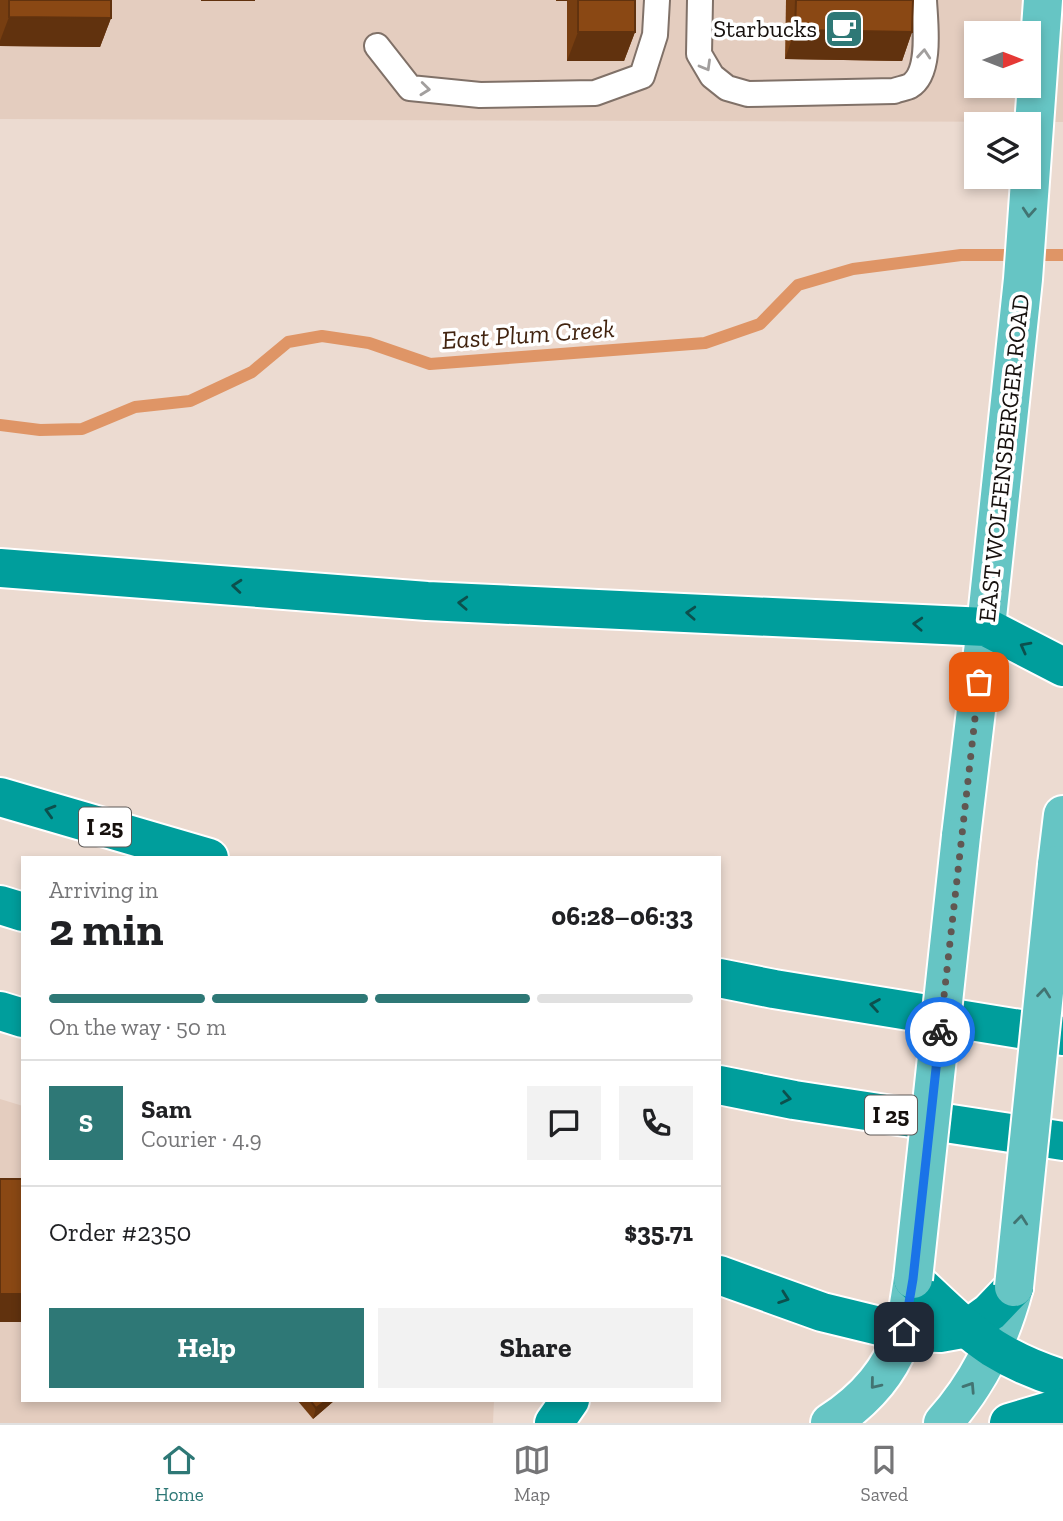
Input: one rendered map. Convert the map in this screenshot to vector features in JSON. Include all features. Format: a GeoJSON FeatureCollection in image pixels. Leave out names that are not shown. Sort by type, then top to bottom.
{"type":"FeatureCollection","features":[{"type":"Feature","properties":{"kind":"highway"},"geometry":{"type":"LineString","coordinates":[[0,568],[427,601],[986,627],[1063,667]]}},
{"type":"Feature","properties":{"kind":"highway","name":"I 25"},"geometry":{"type":"LineString","coordinates":[[0,797],[202,856]]}},
{"type":"Feature","properties":{"kind":"highway"},"geometry":{"type":"LineString","coordinates":[[0,905],[21,911]]}},
{"type":"Feature","properties":{"kind":"highway"},"geometry":{"type":"LineString","coordinates":[[721,978],[1063,1036]]}},
{"type":"Feature","properties":{"kind":"highway"},"geometry":{"type":"LineString","coordinates":[[0,1011],[21,1017]]}},
{"type":"Feature","properties":{"kind":"highway","name":"I 25"},"geometry":{"type":"LineString","coordinates":[[721,1085],[794,1100],[1063,1141]]}},
{"type":"Feature","properties":{"kind":"highway"},"geometry":{"type":"LineString","coordinates":[[721,1276],[822,1312],[904,1332],[980,1337]]}},
{"type":"Feature","properties":{"kind":"highway"},"geometry":{"type":"LineString","coordinates":[[913,1279],[980,1337],[1021,1363],[1063,1379]]}},
{"type":"Feature","properties":{"kind":"highway"},"geometry":{"type":"LineString","coordinates":[[980,1337],[990,1311],[1014,1287]]}},
{"type":"Feature","properties":{"kind":"highway"},"geometry":{"type":"LineString","coordinates":[[554,1423],[569,1402]]}},
{"type":"Feature","properties":{"kind":"highway"},"geometry":{"type":"LineString","coordinates":[[1009,1423],[1063,1408]]}},
{"type":"Feature","properties":{"kind":"main road","name":"EAST WOLFENSBERGER ROAD"},"geometry":{"type":"LineString","coordinates":[[830,1423],[872,1389],[892,1362],[904,1332],[913,1279],[1023,279],[1043,0]]}},
{"type":"Feature","properties":{"kind":"main road"},"geometry":{"type":"LineString","coordinates":[[1014,1287],[1063,815]]}},
{"type":"Feature","properties":{"kind":"main road"},"geometry":{"type":"LineString","coordinates":[[943,1423],[975,1380],[980,1337]]}},
{"type":"Feature","properties":{"kind":"lane"},"geometry":{"type":"LineString","coordinates":[[377,46],[410,88],[480,95],[595,93],[642,76],[655,35],[657,0]]}},
{"type":"Feature","properties":{"kind":"lane"},"geometry":{"type":"LineString","coordinates":[[700,0],[699,54],[712,76],[727,88],[748,94],[894,91],[911,85],[921,75],[925,55],[924,0]]}},
{"type":"Feature","properties":{"kind":"shaded area"},"geometry":{"type":"Polygon","coordinates":[[[0,0],[1063,0],[1063,122],[1041,122],[1041,112],[964,112],[964,122],[0,119],[0,0]]]}},
{"type":"Feature","properties":{"kind":"shaded area"},"geometry":{"type":"Polygon","coordinates":[[[0,1099],[21,1105],[21,1402],[494,1402],[493,1423],[0,1423],[0,1099]]]}},
{"type":"Feature","properties":{"kind":"building"},"geometry":{"type":"Polygon","coordinates":[[[9,0],[111,0],[111,18],[9,17],[9,0]]]}},
{"type":"Feature","properties":{"kind":"building"},"geometry":{"type":"Polygon","coordinates":[[[578,0],[635,0],[635,32],[578,32],[578,0]]]}},
{"type":"Feature","properties":{"kind":"building"},"geometry":{"type":"Polygon","coordinates":[[[796,0],[913,0],[912,32],[795,30],[796,0]]]}},
{"type":"Feature","properties":{"kind":"building"},"geometry":{"type":"Polygon","coordinates":[[[0,1179],[21,1179],[21,1294],[0,1294],[0,1179]]]}},
{"type":"Feature","properties":{"kind":"building"},"geometry":{"type":"Polygon","coordinates":[[[312,1402],[324,1402],[316,1408],[312,1402]]]}},
{"type":"Feature","properties":{"kind":"waterway","name":"East Plum Creek"},"geometry":{"type":"LineString","coordinates":[[0,425],[40,430],[82,429],[135,407],[190,401],[252,372],[288,342],[322,336],[369,343],[430,364],[705,343],[760,324],[798,285],[853,269],[961,255],[1063,255]]}},
{"type":"Feature","properties":{"kind":"way so far"},"geometry":{"type":"LineString","coordinates":[[940,1032],[979,682]]}},
{"type":"Feature","properties":{"kind":"place","name":"Starbucks"},"geometry":{"type":"Point","coordinates":[844,29]}},
{"type":"Feature","properties":{"kind":"route"},"geometry":{"type":"LineString","coordinates":[[904,1332],[913,1279],[940,1032]]}}]}
